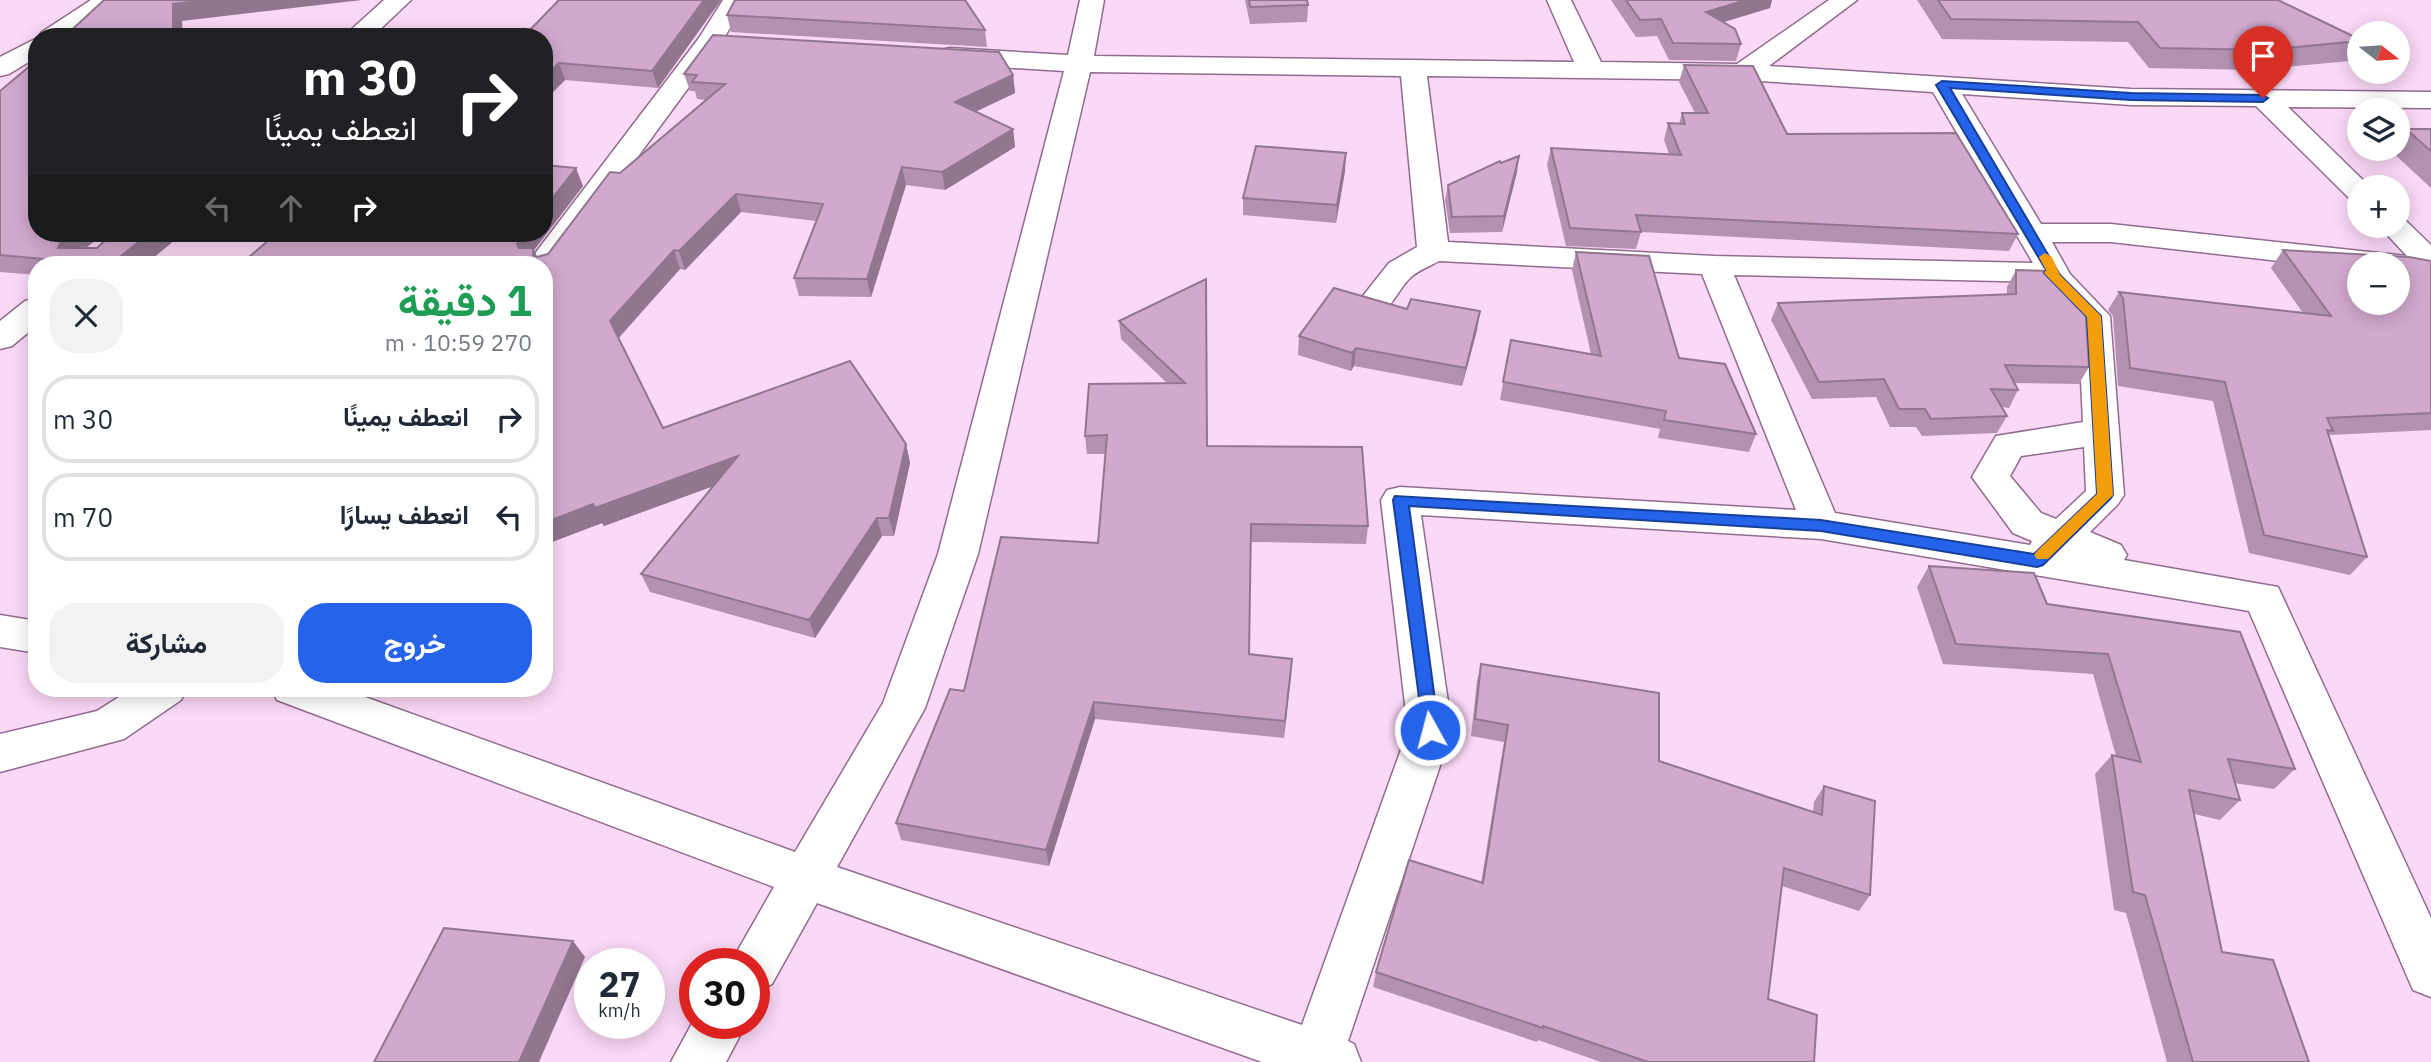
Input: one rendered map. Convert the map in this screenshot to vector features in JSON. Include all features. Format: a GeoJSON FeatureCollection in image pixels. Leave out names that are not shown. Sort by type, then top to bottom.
{"type":"FeatureCollection","features":[{"type":"Feature","properties":{"kind":"street"},"geometry":{"type":"LineString","coordinates":[[65,28],[107,0]]}},
{"type":"Feature","properties":{"kind":"street"},"geometry":{"type":"LineString","coordinates":[[366,28],[398,0]]}},
{"type":"Feature","properties":{"kind":"street"},"geometry":{"type":"LineString","coordinates":[[550,256],[724,42],[736,0]]}},
{"type":"Feature","properties":{"kind":"street"},"geometry":{"type":"LineString","coordinates":[[765,948],[903,708],[958,554],[1079,64],[1092,0]]}},
{"type":"Feature","properties":{"kind":"street"},"geometry":{"type":"LineString","coordinates":[[1559,0],[1591,70]]}},
{"type":"Feature","properties":{"kind":"street"},"geometry":{"type":"LineString","coordinates":[[1743,72],[1845,0]]}},
{"type":"Feature","properties":{"kind":"street"},"geometry":{"type":"LineString","coordinates":[[0,68],[28,51]]}},
{"type":"Feature","properties":{"kind":"street"},"geometry":{"type":"LineString","coordinates":[[929,55],[1079,64],[1743,72],[2131,97],[2431,100]]}},
{"type":"Feature","properties":{"kind":"street"},"geometry":{"type":"LineString","coordinates":[[1413,68],[1433,251]]}},
{"type":"Feature","properties":{"kind":"street"},"geometry":{"type":"LineString","coordinates":[[1371,306],[1400,270],[1433,251],[1714,265],[2054,273],[1942,85]]}},
{"type":"Feature","properties":{"kind":"street"},"geometry":{"type":"LineString","coordinates":[[2263,98],[2347,180]]}},
{"type":"Feature","properties":{"kind":"street"},"geometry":{"type":"LineString","coordinates":[[2031,233],[2111,233],[2431,268]]}},
{"type":"Feature","properties":{"kind":"street"},"geometry":{"type":"LineString","coordinates":[[2407,238],[2431,261]]}},
{"type":"Feature","properties":{"kind":"street"},"geometry":{"type":"LineString","coordinates":[[1714,265],[1821,525]]}},
{"type":"Feature","properties":{"kind":"street"},"geometry":{"type":"LineString","coordinates":[[2048,549],[2105,495],[2094,316],[2050,273]]}},
{"type":"Feature","properties":{"kind":"street"},"geometry":{"type":"LineString","coordinates":[[0,338],[23,309]]}},
{"type":"Feature","properties":{"kind":"street"},"geometry":{"type":"LineString","coordinates":[[2048,549],[1991,477],[2009,445],[2100,432]]}},
{"type":"Feature","properties":{"kind":"street"},"geometry":{"type":"LineString","coordinates":[[316,697],[807,878],[1326,1059],[1430,730],[1401,500],[1821,525],[2048,549],[2190,586],[2264,598],[2431,973]]}},
{"type":"Feature","properties":{"kind":"street"},"geometry":{"type":"LineString","coordinates":[[0,631],[28,636]]}},
{"type":"Feature","properties":{"kind":"street"},"geometry":{"type":"LineString","coordinates":[[0,753],[109,726],[152,697]]}},
{"type":"Feature","properties":{"kind":"street"},"geometry":{"type":"LineString","coordinates":[[697,1062],[711,1039]]}},
{"type":"Feature","properties":{"kind":"building"},"geometry":{"type":"Polygon","coordinates":[[[104,0],[207,0],[173,4],[173,28],[74,28],[104,0]]]}},
{"type":"Feature","properties":{"kind":"building"},"geometry":{"type":"Polygon","coordinates":[[[559,0],[704,0],[652,71],[559,63],[553,69],[553,28],[532,28],[559,0]]]}},
{"type":"Feature","properties":{"kind":"building"},"geometry":{"type":"Polygon","coordinates":[[[735,0],[965,0],[985,30],[727,15],[735,0]]]}},
{"type":"Feature","properties":{"kind":"building"},"geometry":{"type":"Polygon","coordinates":[[[1249,0],[1307,0],[1308,5],[1250,7],[1249,0]]]}},
{"type":"Feature","properties":{"kind":"building"},"geometry":{"type":"Polygon","coordinates":[[[1626,0],[1746,0],[1706,12],[1735,29],[1741,44],[1673,43],[1661,19],[1640,20],[1626,0]]]}},
{"type":"Feature","properties":{"kind":"building"},"geometry":{"type":"Polygon","coordinates":[[[1938,0],[2278,0],[2347,33],[2347,42],[2265,50],[2160,48],[2138,22],[1951,19],[1938,0]]]}},
{"type":"Feature","properties":{"kind":"building"},"geometry":{"type":"Polygon","coordinates":[[[713,35],[999,52],[1013,75],[955,102],[1013,129],[942,172],[902,167],[867,279],[794,278],[823,204],[736,194],[679,251],[674,250],[610,321],[663,428],[850,361],[906,444],[889,518],[877,518],[809,620],[641,574],[738,456],[595,508],[593,504],[553,520],[553,256],[541,256],[548,254],[610,172],[620,173],[725,84],[692,82],[697,75],[684,74],[713,35]]]}},
{"type":"Feature","properties":{"kind":"building"},"geometry":{"type":"Polygon","coordinates":[[[1684,65],[1753,66],[1787,134],[1956,133],[2018,234],[1636,215],[1641,232],[1570,228],[1551,148],[1681,155],[1668,123],[1685,124],[1682,113],[1708,113],[1684,65]]]}},
{"type":"Feature","properties":{"kind":"building"},"geometry":{"type":"Polygon","coordinates":[[[28,68],[28,242],[61,242],[58,248],[97,248],[103,242],[139,242],[121,256],[28,258],[0,255],[0,91],[28,68]]]}},
{"type":"Feature","properties":{"kind":"building"},"geometry":{"type":"Polygon","coordinates":[[[2410,129],[2431,129],[2431,151],[2410,133],[2410,129]]]}},
{"type":"Feature","properties":{"kind":"building"},"geometry":{"type":"Polygon","coordinates":[[[1256,146],[1346,153],[1337,205],[1243,198],[1256,146]]]}},
{"type":"Feature","properties":{"kind":"building"},"geometry":{"type":"Polygon","coordinates":[[[1519,156],[1504,216],[1452,217],[1448,185],[1500,161],[1501,163],[1519,156]]]}},
{"type":"Feature","properties":{"kind":"building"},"geometry":{"type":"Polygon","coordinates":[[[553,166],[576,168],[553,197],[553,166]]]}},
{"type":"Feature","properties":{"kind":"building"},"geometry":{"type":"Polygon","coordinates":[[[267,242],[519,242],[519,248],[533,248],[535,256],[250,256],[267,242]]]}},
{"type":"Feature","properties":{"kind":"building"},"geometry":{"type":"Polygon","coordinates":[[[2283,250],[2347,254],[2347,315],[2410,315],[2410,257],[2431,261],[2431,413],[2327,418],[2333,431],[2327,430],[2367,557],[2264,535],[2225,382],[2130,368],[2123,298],[2119,292],[2331,316],[2283,250]]]}},
{"type":"Feature","properties":{"kind":"building"},"geometry":{"type":"Polygon","coordinates":[[[1576,252],[1649,256],[1679,358],[1725,364],[1756,434],[1664,420],[1666,411],[1503,382],[1511,340],[1601,356],[1576,252]]]}},
{"type":"Feature","properties":{"kind":"building"},"geometry":{"type":"Polygon","coordinates":[[[2016,270],[2053,271],[2085,303],[2089,367],[2005,365],[2018,390],[1991,389],[2007,416],[1931,419],[1925,409],[1899,409],[1884,379],[1819,382],[1778,303],[2016,294],[2016,270]]]}},
{"type":"Feature","properties":{"kind":"building"},"geometry":{"type":"Polygon","coordinates":[[[1206,279],[1207,446],[1362,447],[1368,526],[1251,524],[1249,654],[1292,659],[1285,721],[1094,702],[1046,850],[896,823],[950,689],[964,691],[1001,537],[1098,543],[1107,435],[1085,436],[1089,384],[1185,383],[1119,321],[1206,279]]]}},
{"type":"Feature","properties":{"kind":"building"},"geometry":{"type":"Polygon","coordinates":[[[1334,288],[1407,309],[1411,299],[1480,311],[1466,368],[1356,348],[1352,353],[1299,336],[1334,288]]]}},
{"type":"Feature","properties":{"kind":"building"},"geometry":{"type":"Polygon","coordinates":[[[1929,566],[2034,573],[2047,604],[2240,632],[2295,769],[2228,759],[2240,800],[2189,790],[2222,952],[2273,960],[2309,1062],[2193,1062],[2145,895],[2133,892],[2112,755],[2141,762],[2108,654],[1956,644],[1929,566]]]}},
{"type":"Feature","properties":{"kind":"building"},"geometry":{"type":"Polygon","coordinates":[[[1481,664],[1659,693],[1659,761],[1822,815],[1824,786],[1875,801],[1870,895],[1784,868],[1768,999],[1817,1015],[1814,1062],[1648,1062],[1376,972],[1409,860],[1483,883],[1508,725],[1475,719],[1481,664]]]}},
{"type":"Feature","properties":{"kind":"building"},"geometry":{"type":"Polygon","coordinates":[[[444,928],[573,941],[519,1062],[374,1062],[444,928]]]}},
{"type":"Feature","properties":{"kind":"slow traffic"},"geometry":{"type":"LineString","coordinates":[[2042,555],[2105,495],[2094,316],[2050,273],[2054,273],[2045,257]]}},
{"type":"Feature","properties":{"kind":"route"},"geometry":{"type":"LineString","coordinates":[[1430,730],[1401,500],[1821,525],[2037,561],[2105,495],[2094,316],[2050,273],[2054,273],[1942,85],[2131,97],[2263,98]]}}]}
